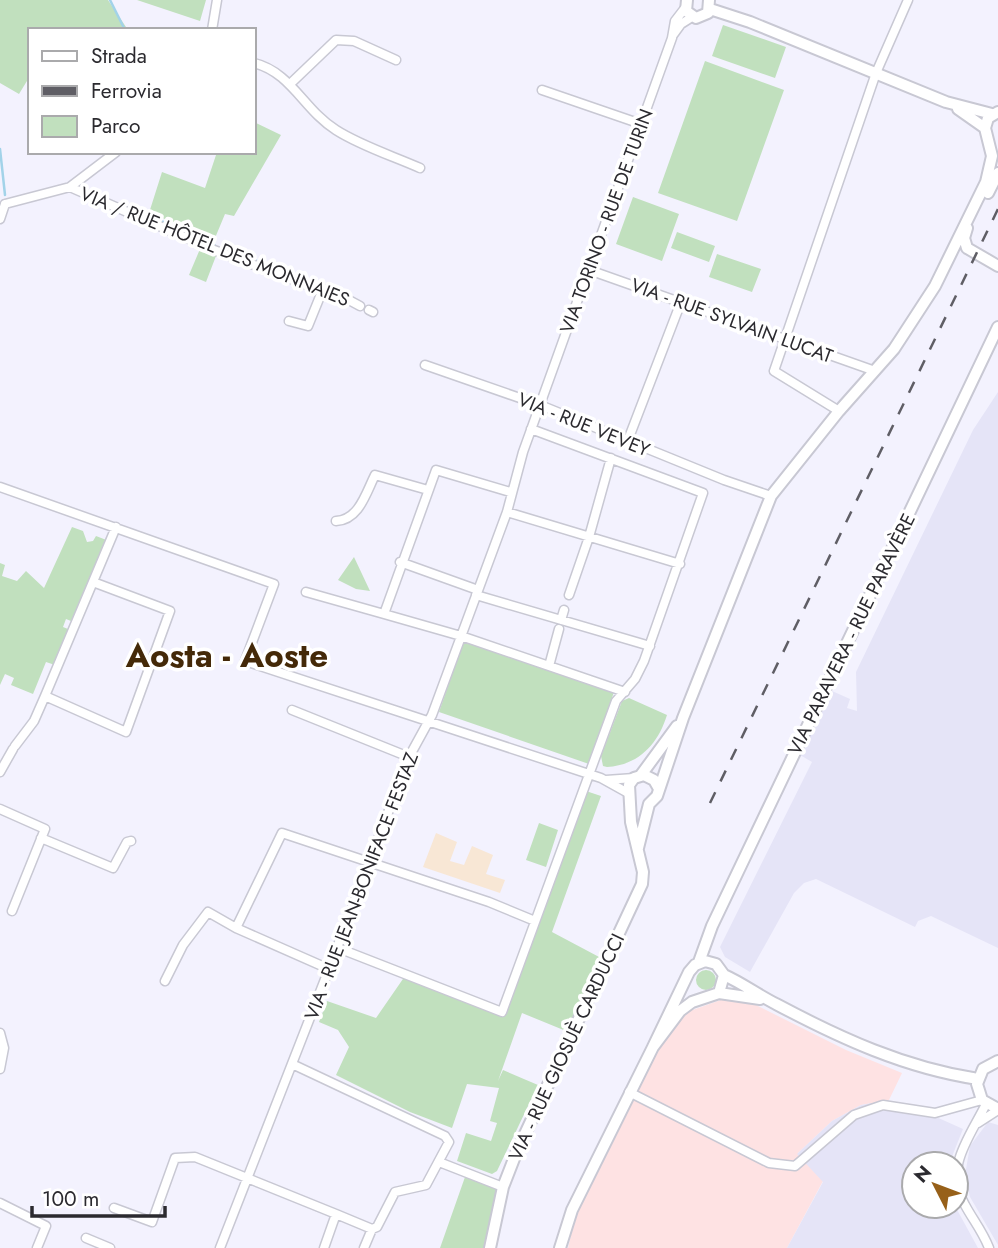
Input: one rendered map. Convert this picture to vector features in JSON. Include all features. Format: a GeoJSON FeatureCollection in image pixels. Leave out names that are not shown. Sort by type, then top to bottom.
{"type":"FeatureCollection","features":[{"type":"Feature","properties":{"kind":"street"},"geometry":{"type":"LineString","coordinates":[[212,28],[217,0]]}},
{"type":"Feature","properties":{"kind":"street"},"geometry":{"type":"LineString","coordinates":[[839,411],[774,371],[876,73],[908,0]]}},
{"type":"Feature","properties":{"kind":"street"},"geometry":{"type":"LineString","coordinates":[[688,8],[705,16],[709,5],[946,102],[995,113],[991,134],[994,172],[966,244],[953,258],[935,286]]}},
{"type":"Feature","properties":{"kind":"street","name":"VIA TORINO - RUE DE TURIN"},"geometry":{"type":"LineString","coordinates":[[540,405],[672,38],[675,21],[688,8]]}},
{"type":"Feature","properties":{"kind":"street"},"geometry":{"type":"LineString","coordinates":[[290,84],[337,40],[354,41],[396,60]]}},
{"type":"Feature","properties":{"kind":"street"},"geometry":{"type":"LineString","coordinates":[[256,64],[276,71],[290,84],[298,97],[335,130],[420,168]]}},
{"type":"Feature","properties":{"kind":"street"},"geometry":{"type":"LineString","coordinates":[[542,90],[641,124]]}},
{"type":"Feature","properties":{"kind":"street"},"geometry":{"type":"LineString","coordinates":[[946,102],[991,134]]}},
{"type":"Feature","properties":{"kind":"street"},"geometry":{"type":"LineString","coordinates":[[0,219],[3,202],[70,187],[113,154]]}},
{"type":"Feature","properties":{"kind":"street"},"geometry":{"type":"LineString","coordinates":[[0,487],[116,527],[233,572],[274,584],[245,661],[606,780],[641,806],[649,804],[657,796],[658,787],[676,746],[683,718],[771,496],[912,326],[994,172]]}},
{"type":"Feature","properties":{"kind":"street","name":"VIA / RUE HÔTEL DES MONNAIES"},"geometry":{"type":"LineString","coordinates":[[70,187],[214,250],[323,289],[360,306]]}},
{"type":"Feature","properties":{"kind":"street"},"geometry":{"type":"LineString","coordinates":[[966,244],[998,266]]}},
{"type":"Feature","properties":{"kind":"street","name":"VIA - RUE SYLVAIN LUCAT"},"geometry":{"type":"LineString","coordinates":[[589,270],[875,371]]}},
{"type":"Feature","properties":{"kind":"street"},"geometry":{"type":"LineString","coordinates":[[289,321],[311,327],[323,289]]}},
{"type":"Feature","properties":{"kind":"street"},"geometry":{"type":"LineString","coordinates":[[628,440],[681,302]]}},
{"type":"Feature","properties":{"kind":"street","name":"VIA PARAVERA - RUE PARAVÈRE"},"geometry":{"type":"LineString","coordinates":[[699,962],[712,926],[998,327]]}},
{"type":"Feature","properties":{"kind":"street","name":"VIA - RUE VEVEY"},"geometry":{"type":"LineString","coordinates":[[425,365],[540,405],[724,481],[771,496]]}},
{"type":"Feature","properties":{"kind":"street","name":"VIA - RUE JEAN-BONIFACE FESTAZ"},"geometry":{"type":"LineString","coordinates":[[219,1248],[338,948],[409,757],[430,720],[507,512],[510,492],[540,405]]}},
{"type":"Feature","properties":{"kind":"street"},"geometry":{"type":"LineString","coordinates":[[338,948],[502,1012],[616,701],[635,679],[650,646],[703,496],[699,489],[531,429]]}},
{"type":"Feature","properties":{"kind":"street"},"geometry":{"type":"LineString","coordinates":[[569,593],[589,537],[611,458]]}},
{"type":"Feature","properties":{"kind":"street"},"geometry":{"type":"LineString","coordinates":[[384,614],[400,562],[436,470],[510,492]]}},
{"type":"Feature","properties":{"kind":"street"},"geometry":{"type":"LineString","coordinates":[[335,521],[347,519],[354,514],[375,475],[428,490]]}},
{"type":"Feature","properties":{"kind":"street"},"geometry":{"type":"LineString","coordinates":[[507,512],[680,564]]}},
{"type":"Feature","properties":{"kind":"street"},"geometry":{"type":"LineString","coordinates":[[0,772],[14,747],[34,721],[116,527]]}},
{"type":"Feature","properties":{"kind":"street"},"geometry":{"type":"LineString","coordinates":[[400,562],[560,625],[650,646]]}},
{"type":"Feature","properties":{"kind":"street"},"geometry":{"type":"LineString","coordinates":[[45,696],[126,732],[170,611],[93,582]]}},
{"type":"Feature","properties":{"kind":"street"},"geometry":{"type":"LineString","coordinates":[[306,592],[461,636],[625,692]]}},
{"type":"Feature","properties":{"kind":"street"},"geometry":{"type":"LineString","coordinates":[[549,666],[564,610]]}},
{"type":"Feature","properties":{"kind":"street"},"geometry":{"type":"LineString","coordinates":[[292,710],[409,757]]}},
{"type":"Feature","properties":{"kind":"street"},"geometry":{"type":"LineString","coordinates":[[638,848],[631,822],[630,797],[637,777],[683,718]]}},
{"type":"Feature","properties":{"kind":"street"},"geometry":{"type":"LineString","coordinates":[[606,780],[650,777],[658,787]]}},
{"type":"Feature","properties":{"kind":"street"},"geometry":{"type":"LineString","coordinates":[[638,848],[649,804]]}},
{"type":"Feature","properties":{"kind":"street"},"geometry":{"type":"LineString","coordinates":[[0,809],[45,829],[12,911]]}},
{"type":"Feature","properties":{"kind":"street"},"geometry":{"type":"LineString","coordinates":[[236,929],[282,833],[369,861],[535,921]]}},
{"type":"Feature","properties":{"kind":"street"},"geometry":{"type":"LineString","coordinates":[[41,838],[113,868],[127,842],[131,841]]}},
{"type":"Feature","properties":{"kind":"street","name":"VIA - RUE GIOSUÈ CARDUCCI"},"geometry":{"type":"LineString","coordinates":[[489,1248],[503,1187],[523,1139],[642,884],[643,872],[638,848]]}},
{"type":"Feature","properties":{"kind":"street"},"geometry":{"type":"LineString","coordinates":[[165,981],[183,945],[208,912],[236,929],[329,969]]}},
{"type":"Feature","properties":{"kind":"street"},"geometry":{"type":"LineString","coordinates":[[708,942],[716,964],[724,975],[772,1003],[872,1051],[981,1093],[998,1109],[976,1125],[961,1148],[956,1181],[965,1206],[989,1248]]}},
{"type":"Feature","properties":{"kind":"street"},"geometry":{"type":"LineString","coordinates":[[653,1047],[659,1028],[691,968],[699,962],[716,964]]}},
{"type":"Feature","properties":{"kind":"street"},"geometry":{"type":"LineString","coordinates":[[719,993],[724,975]]}},
{"type":"Feature","properties":{"kind":"street"},"geometry":{"type":"LineString","coordinates":[[688,977],[691,991],[703,998]]}},
{"type":"Feature","properties":{"kind":"street"},"geometry":{"type":"LineString","coordinates":[[560,1248],[572,1210],[629,1092],[653,1047],[680,1011],[703,998],[719,993],[736,993],[772,1003]]}},
{"type":"Feature","properties":{"kind":"street"},"geometry":{"type":"LineString","coordinates":[[0,1033],[4,1048],[0,1069]]}},
{"type":"Feature","properties":{"kind":"street"},"geometry":{"type":"LineString","coordinates":[[976,1125],[987,1065],[998,1061]]}},
{"type":"Feature","properties":{"kind":"street"},"geometry":{"type":"LineString","coordinates":[[292,1064],[445,1136],[449,1142],[426,1185],[395,1192],[380,1223],[372,1229],[363,1248]]}},
{"type":"Feature","properties":{"kind":"street"},"geometry":{"type":"LineString","coordinates":[[629,1092],[769,1163],[785,1166],[795,1166],[848,1119],[883,1105],[935,1112],[953,1108],[981,1093]]}},
{"type":"Feature","properties":{"kind":"street"},"geometry":{"type":"LineString","coordinates":[[114,1208],[152,1222],[175,1158],[195,1157],[372,1229]]}},
{"type":"Feature","properties":{"kind":"street"},"geometry":{"type":"LineString","coordinates":[[439,1162],[503,1187]]}},
{"type":"Feature","properties":{"kind":"street"},"geometry":{"type":"LineString","coordinates":[[0,1203],[46,1226],[37,1248]]}},
{"type":"Feature","properties":{"kind":"street"},"geometry":{"type":"LineString","coordinates":[[324,1248],[336,1214]]}},
{"type":"Feature","properties":{"kind":"street"},"geometry":{"type":"LineString","coordinates":[[86,1238],[110,1248]]}},
{"type":"Feature","properties":{"kind":"shaded area"},"geometry":{"type":"Polygon","coordinates":[[[998,392],[998,948],[931,916],[918,921],[915,927],[816,879],[804,883],[794,893],[750,972],[725,957],[720,947],[812,762],[800,755],[832,691],[850,699],[847,708],[857,711],[856,672],[973,430],[998,392]]]}},
{"type":"Feature","properties":{"kind":"shaded area"},"geometry":{"type":"Polygon","coordinates":[[[436,833],[457,842],[450,861],[464,865],[472,846],[493,855],[486,874],[505,880],[500,893],[423,867],[436,833]]]}},
{"type":"Feature","properties":{"kind":"shaded area"},"geometry":{"type":"Polygon","coordinates":[[[729,997],[748,1001],[846,1050],[902,1073],[889,1100],[861,1105],[832,1121],[798,1153],[823,1181],[787,1248],[568,1248],[575,1218],[653,1059],[673,1027],[687,1012],[729,997]]]}},
{"type":"Feature","properties":{"kind":"shaded area"},"geometry":{"type":"Polygon","coordinates":[[[889,1100],[887,1110],[934,1116],[963,1129],[955,1150],[900,1150],[900,1220],[963,1220],[978,1248],[787,1248],[823,1182],[797,1154],[832,1121],[861,1105],[889,1100]]]}},
{"type":"Feature","properties":{"kind":"shaded area"},"geometry":{"type":"Polygon","coordinates":[[[988,1122],[998,1125],[998,1245],[970,1197],[970,1146],[988,1122]]]}},
{"type":"Feature","properties":{"kind":"green space"},"geometry":{"type":"Polygon","coordinates":[[[0,0],[108,0],[127,28],[28,28],[28,79],[19,94],[0,83],[0,0]]]}},
{"type":"Feature","properties":{"kind":"green space"},"geometry":{"type":"Polygon","coordinates":[[[137,0],[206,0],[200,21],[137,0]]]}},
{"type":"Feature","properties":{"kind":"green space"},"geometry":{"type":"Polygon","coordinates":[[[723,25],[786,47],[775,78],[712,56],[723,25]]]}},
{"type":"Feature","properties":{"kind":"green space"},"geometry":{"type":"Polygon","coordinates":[[[705,61],[784,90],[737,221],[658,193],[705,61]]]}},
{"type":"Feature","properties":{"kind":"green space"},"geometry":{"type":"Polygon","coordinates":[[[256,123],[281,135],[234,216],[225,214],[215,238],[149,213],[162,172],[205,188],[216,154],[256,154],[256,123]]]}},
{"type":"Feature","properties":{"kind":"green space"},"geometry":{"type":"Polygon","coordinates":[[[633,197],[679,214],[662,261],[616,244],[633,197]]]}},
{"type":"Feature","properties":{"kind":"green space"},"geometry":{"type":"Polygon","coordinates":[[[677,232],[715,246],[709,262],[671,248],[677,232]]]}},
{"type":"Feature","properties":{"kind":"green space"},"geometry":{"type":"Polygon","coordinates":[[[200,249],[216,256],[206,282],[189,275],[200,249]]]}},
{"type":"Feature","properties":{"kind":"green space"},"geometry":{"type":"Polygon","coordinates":[[[717,254],[761,269],[752,292],[709,277],[717,254]]]}},
{"type":"Feature","properties":{"kind":"green space"},"geometry":{"type":"Polygon","coordinates":[[[72,527],[83,531],[87,542],[93,541],[96,536],[109,541],[71,621],[66,619],[63,627],[68,629],[55,665],[46,662],[33,694],[11,685],[14,678],[5,674],[0,685],[0,563],[5,565],[2,576],[17,581],[26,571],[44,588],[72,527]]]}},
{"type":"Feature","properties":{"kind":"green space"},"geometry":{"type":"Polygon","coordinates":[[[354,557],[370,591],[356,589],[338,580],[354,557]]]}},
{"type":"Feature","properties":{"kind":"green space"},"geometry":{"type":"Polygon","coordinates":[[[464,640],[614,692],[589,764],[439,712],[464,640]]]}},
{"type":"Feature","properties":{"kind":"green space"},"geometry":{"type":"Polygon","coordinates":[[[629,698],[667,715],[658,735],[646,751],[629,762],[603,766],[601,756],[622,701],[629,698]]]}},
{"type":"Feature","properties":{"kind":"green space"},"geometry":{"type":"Polygon","coordinates":[[[586,791],[601,796],[552,932],[601,958],[566,1031],[522,1013],[498,1081],[503,1070],[538,1085],[497,1171],[492,1174],[457,1161],[466,1133],[491,1141],[497,1123],[490,1121],[499,1088],[467,1084],[452,1128],[410,1112],[336,1075],[349,1047],[338,1030],[319,1022],[327,1001],[376,1018],[405,976],[504,1015],[586,791]]]}},
{"type":"Feature","properties":{"kind":"green space"},"geometry":{"type":"Polygon","coordinates":[[[539,823],[558,830],[546,867],[526,860],[539,823]]]}},
{"type":"Feature","properties":{"kind":"green space"},"geometry":{"type":"Polygon","coordinates":[[[706,970],[713,973],[716,980],[713,987],[706,990],[699,987],[696,980],[699,973],[706,970]]]}},
{"type":"Feature","properties":{"kind":"green space"},"geometry":{"type":"Polygon","coordinates":[[[465,1177],[498,1190],[484,1248],[440,1248],[465,1177]]]}},
{"type":"Feature","properties":{"kind":"waterway"},"geometry":{"type":"LineString","coordinates":[[110,0],[124,28]]}},
{"type":"Feature","properties":{"kind":"waterway"},"geometry":{"type":"LineString","coordinates":[[0,149],[5,195]]}},
{"type":"Feature","properties":{"kind":"waterway"},"geometry":{"type":"LineString","coordinates":[[133,210],[211,241],[216,247]]}},
{"type":"Feature","properties":{"kind":"waterway"},"geometry":{"type":"LineString","coordinates":[[232,253],[285,270]]}},
{"type":"Feature","properties":{"kind":"railway"},"geometry":{"type":"LineString","coordinates":[[710,803],[998,209]]}},
{"type":"Feature","properties":{"kind":"district","name":"Aosta - Aoste"},"geometry":{"type":"Point","coordinates":[227,655]}}]}
